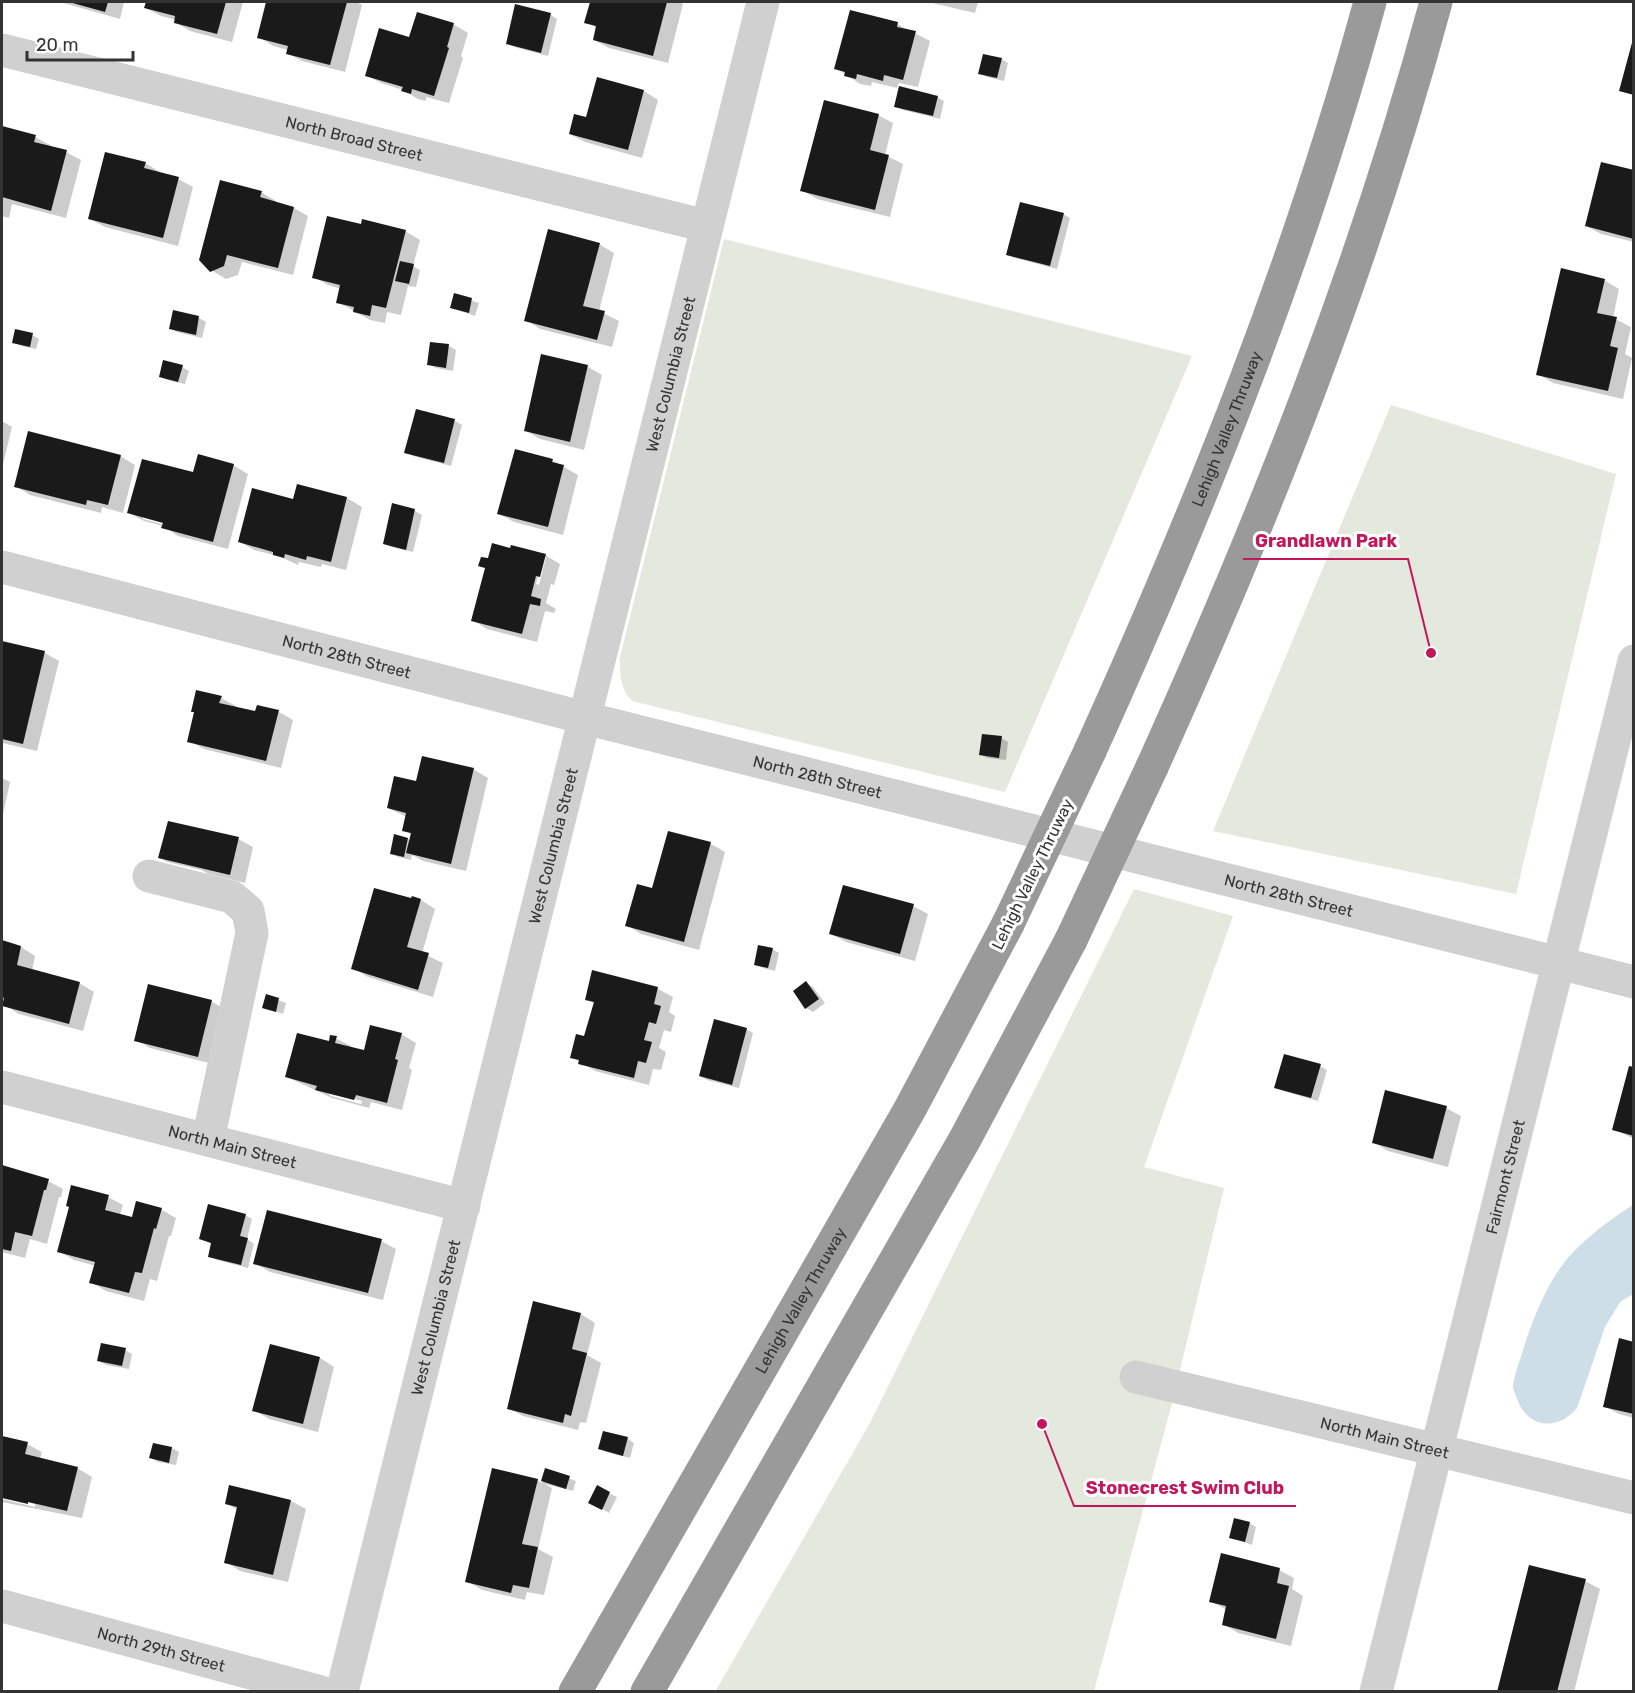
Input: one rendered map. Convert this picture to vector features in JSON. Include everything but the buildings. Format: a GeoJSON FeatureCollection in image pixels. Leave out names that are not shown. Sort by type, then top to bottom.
{"type":"FeatureCollection","features":[{"type":"Feature","properties":{"kind":"highway","name":"Lehigh Valley Thruway"},"geometry":{"type":"LineString","coordinates":[[575,1692],[910,1109],[1008,924],[1090,751],[1147,625],[1244,387],[1302,221],[1370,2]]}},
{"type":"Feature","properties":{"kind":"highway"},"geometry":{"type":"LineString","coordinates":[[648,1692],[965,1139],[1071,940],[1152,767],[1205,650],[1303,409],[1388,162],[1436,2]]}},
{"type":"Feature","properties":{"kind":"street","name":"West Columbia Street"},"geometry":{"type":"LineString","coordinates":[[342,1692],[763,2]]}},
{"type":"Feature","properties":{"kind":"street","name":"North Broad Street"},"geometry":{"type":"LineString","coordinates":[[2,50],[706,226]]}},
{"type":"Feature","properties":{"kind":"street","name":"North 28th Street"},"geometry":{"type":"LineString","coordinates":[[2,567],[585,718],[1634,982]]}},
{"type":"Feature","properties":{"kind":"street","name":"Fairmont Street"},"geometry":{"type":"LineString","coordinates":[[1376,1692],[1634,661]]}},
{"type":"Feature","properties":{"kind":"street"},"geometry":{"type":"LineString","coordinates":[[149,876],[232,897],[248,911],[252,933],[208,1140]]}},
{"type":"Feature","properties":{"kind":"street","name":"North Main Street"},"geometry":{"type":"LineString","coordinates":[[2,1087],[464,1206]]}},
{"type":"Feature","properties":{"kind":"street","name":"North Main Street"},"geometry":{"type":"LineString","coordinates":[[1136,1377],[1634,1498]]}},
{"type":"Feature","properties":{"kind":"street","name":"North 29th Street"},"geometry":{"type":"LineString","coordinates":[[2,1606],[321,1692]]}},
{"type":"Feature","properties":{"kind":"shaded area"},"geometry":{"type":"Polygon","coordinates":[[[724,239],[1192,356],[1005,792],[632,701],[625,691],[620,657],[724,239]]]}},
{"type":"Feature","properties":{"kind":"shaded area"},"geometry":{"type":"Polygon","coordinates":[[[1391,405],[1616,474],[1516,894],[1213,831],[1391,405]]]}},
{"type":"Feature","properties":{"kind":"shaded area"},"geometry":{"type":"Polygon","coordinates":[[[1134,889],[1233,916],[1144,1167],[1224,1188],[1171,1407],[1094,1691],[715,1692],[870,1423],[1134,889]]]}},
{"type":"Feature","properties":{"kind":"shaded area"},"geometry":{"type":"Polygon","coordinates":[[[1633,1205],[1633,1294],[1620,1302],[1605,1327],[1577,1408],[1561,1421],[1544,1423],[1536,1421],[1522,1409],[1513,1386],[1526,1340],[1539,1307],[1555,1276],[1576,1249],[1604,1225],[1633,1205]]]}},
{"type":"Feature","properties":{"kind":"place","name":"Grandlawn Park"},"geometry":{"type":"Point","coordinates":[1431,653]}},
{"type":"Feature","properties":{"kind":"place","name":"Stonecrest Swim Club"},"geometry":{"type":"Point","coordinates":[1042,1424]}}]}
